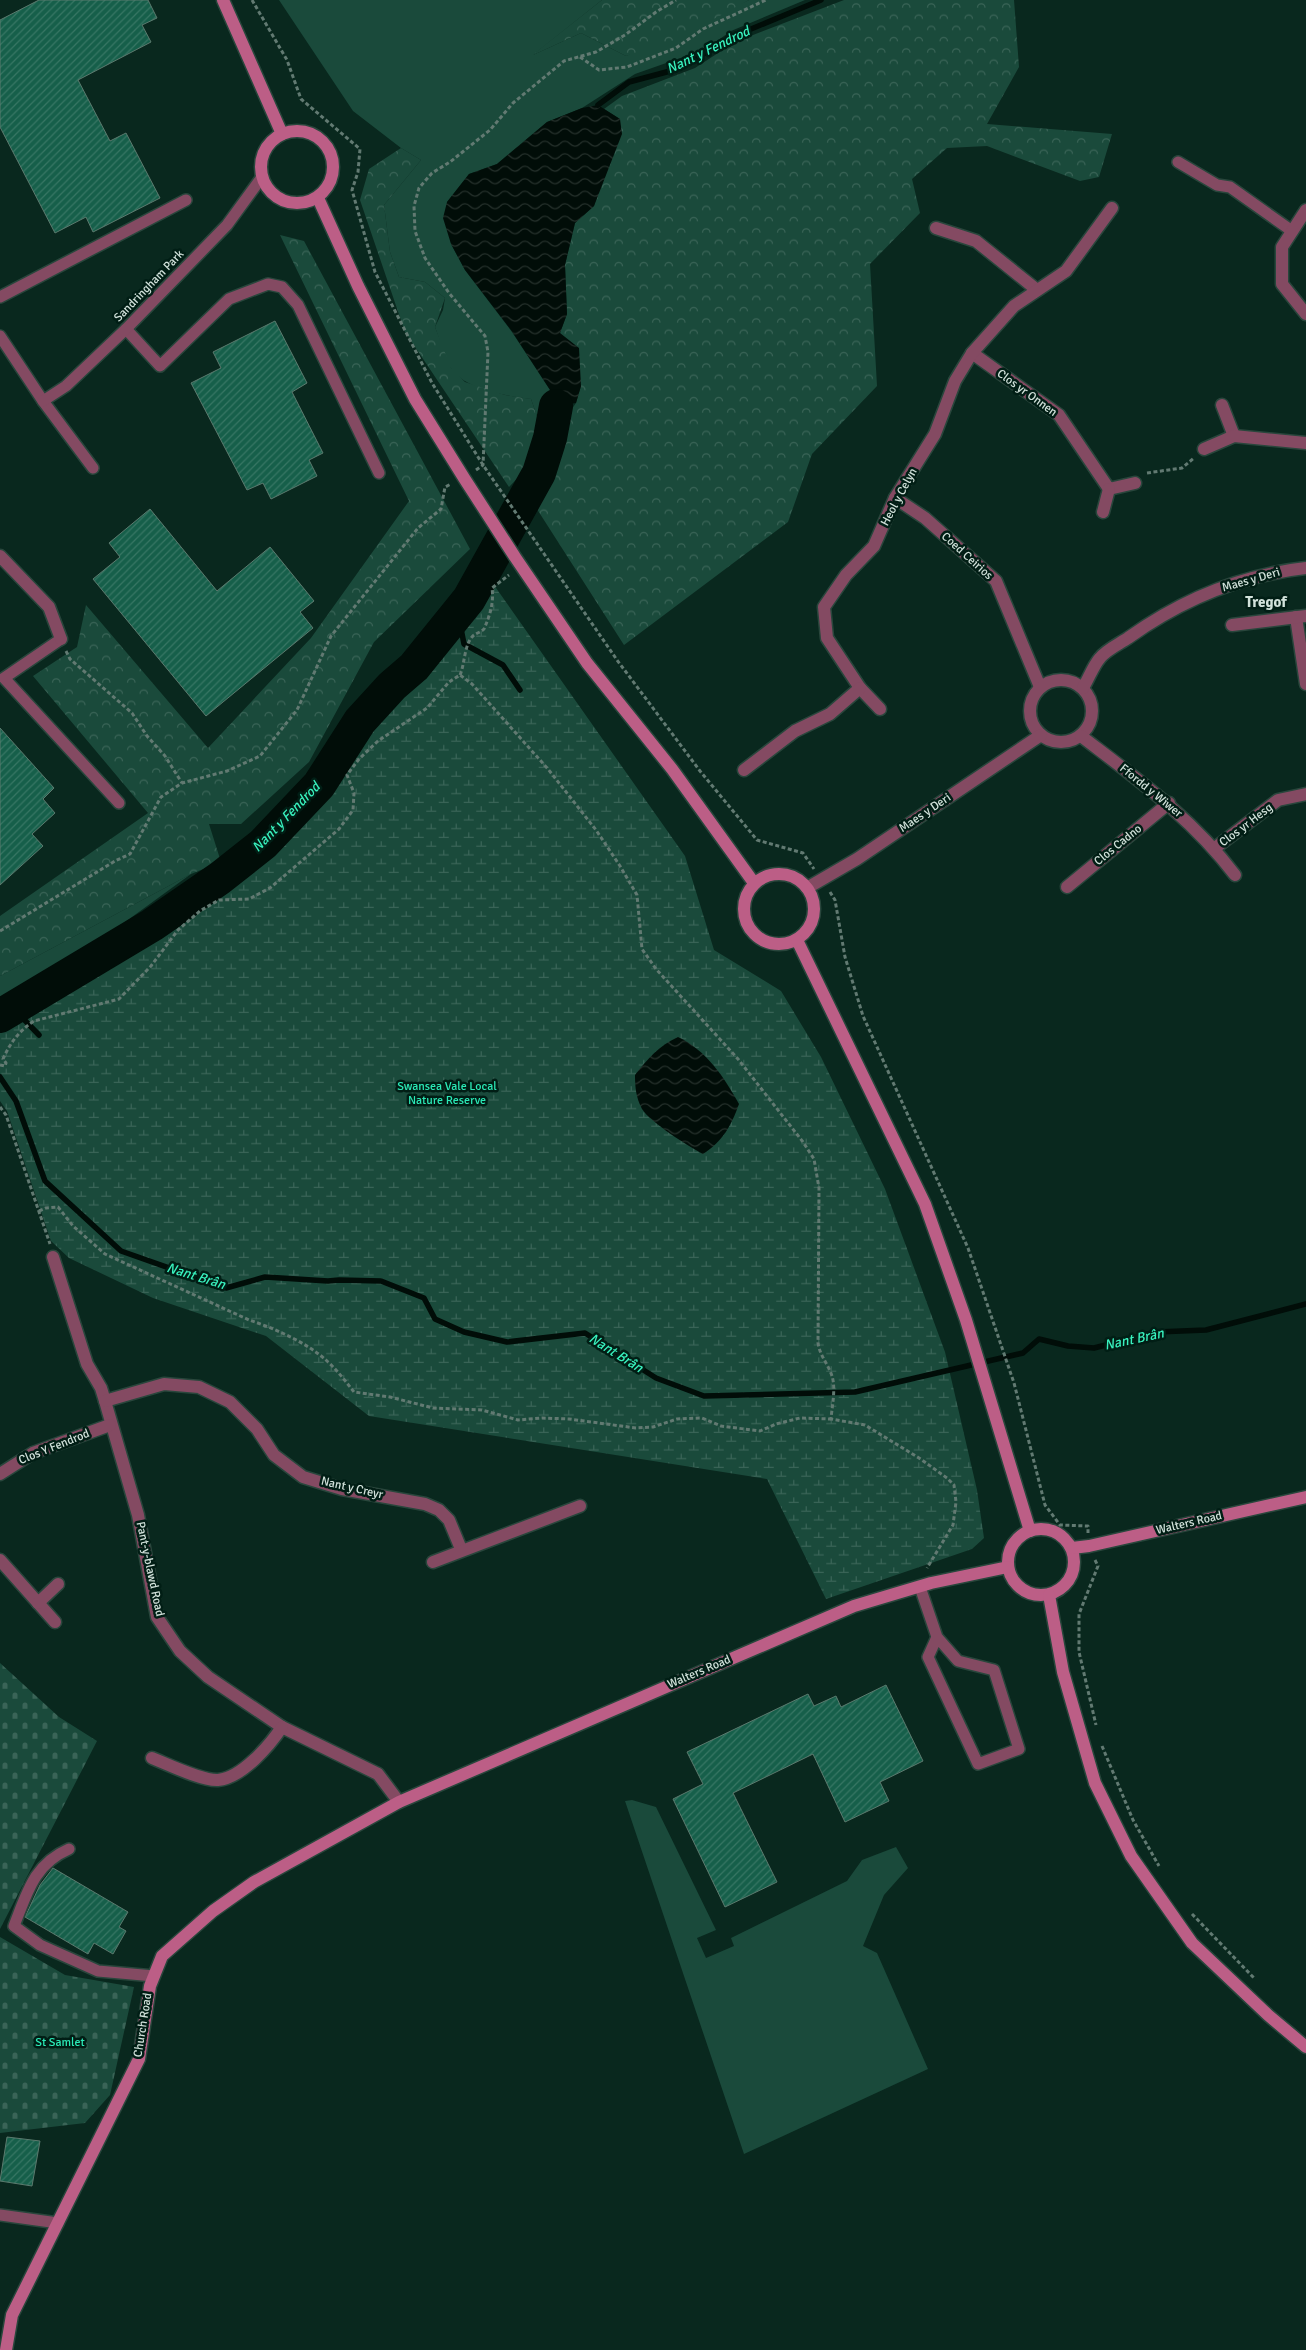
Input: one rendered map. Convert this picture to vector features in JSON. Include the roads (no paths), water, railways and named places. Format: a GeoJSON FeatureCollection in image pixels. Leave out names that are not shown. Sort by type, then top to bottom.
{"type":"FeatureCollection","features":[{"type":"Feature","properties":{"kind":"main road"},"geometry":{"type":"LineString","coordinates":[[223,0],[282,134]]}},
{"type":"Feature","properties":{"kind":"main road"},"geometry":{"type":"LineString","coordinates":[[294,131],[311,133],[322,140],[330,151],[334,171],[330,183],[318,198],[306,203],[286,202],[275,196],[266,187],[262,177],[260,165],[263,153],[270,142],[282,134],[294,131]]}},
{"type":"Feature","properties":{"kind":"main road"},"geometry":{"type":"LineString","coordinates":[[318,198],[358,286],[415,399],[518,562],[587,663],[672,769],[754,883]]}},
{"type":"Feature","properties":{"kind":"main road"},"geometry":{"type":"LineString","coordinates":[[782,873],[792,876],[807,888],[812,897],[814,916],[804,934],[797,940],[785,944],[772,944],[760,939],[750,930],[744,919],[743,906],[746,894],[754,883],[762,877],[782,873]]}},
{"type":"Feature","properties":{"kind":"main road"},"geometry":{"type":"LineString","coordinates":[[797,940],[924,1204],[966,1320],[1030,1531]]}},
{"type":"Feature","properties":{"kind":"main road","name":"Walters Road"},"geometry":{"type":"LineString","coordinates":[[1072,1548],[1089,1546],[1306,1496]]}},
{"type":"Feature","properties":{"kind":"main road"},"geometry":{"type":"LineString","coordinates":[[1042,1529],[1054,1532],[1064,1538],[1072,1548],[1075,1560],[1074,1571],[1068,1582],[1060,1590],[1049,1595],[1036,1595],[1023,1590],[1013,1580],[1008,1567],[1013,1545],[1020,1536],[1030,1531],[1042,1529]]}},
{"type":"Feature","properties":{"kind":"main road","name":"Walters Road"},"geometry":{"type":"LineString","coordinates":[[399,1802],[854,1606],[925,1585],[1008,1567]]}},
{"type":"Feature","properties":{"kind":"main road"},"geometry":{"type":"LineString","coordinates":[[1049,1595],[1063,1672],[1095,1783],[1131,1856],[1192,1943],[1306,2047]]}},
{"type":"Feature","properties":{"kind":"main road","name":"Church Road"},"geometry":{"type":"LineString","coordinates":[[6,2350],[12,2315],[139,2059],[150,1986],[162,1956],[214,1911],[246,1888],[399,1802]]}},
{"type":"Feature","properties":{"kind":"street","name":"Heol y Celyn"},"geometry":{"type":"LineString","coordinates":[[880,709],[860,688],[827,638],[824,607],[846,574],[874,546],[895,498],[935,434],[955,381],[972,353],[1014,306],[1066,271],[1112,208]]}},
{"type":"Feature","properties":{"kind":"street"},"geometry":{"type":"LineString","coordinates":[[1306,210],[1282,247],[1282,284],[1306,314]]}},
{"type":"Feature","properties":{"kind":"street"},"geometry":{"type":"LineString","coordinates":[[936,228],[976,241],[1037,290]]}},
{"type":"Feature","properties":{"kind":"street","name":"Clos yr Onnen"},"geometry":{"type":"LineString","coordinates":[[972,353],[1059,415],[1110,489]]}},
{"type":"Feature","properties":{"kind":"street"},"geometry":{"type":"LineString","coordinates":[[1222,405],[1234,436]]}},
{"type":"Feature","properties":{"kind":"street"},"geometry":{"type":"LineString","coordinates":[[1204,449],[1234,436],[1306,443]]}},
{"type":"Feature","properties":{"kind":"street"},"geometry":{"type":"LineString","coordinates":[[1102,512],[1110,489],[1135,483]]}},
{"type":"Feature","properties":{"kind":"street","name":"Coed Ceirios"},"geometry":{"type":"LineString","coordinates":[[895,498],[925,518],[996,581],[1040,687]]}},
{"type":"Feature","properties":{"kind":"street"},"geometry":{"type":"LineString","coordinates":[[0,556],[49,607],[61,639]]}},
{"type":"Feature","properties":{"kind":"street","name":"Maes y Deri"},"geometry":{"type":"LineString","coordinates":[[1083,688],[1100,657],[1151,621],[1188,601],[1231,583],[1272,572],[1306,568]]}},
{"type":"Feature","properties":{"kind":"street"},"geometry":{"type":"LineString","coordinates":[[1232,625],[1301,616],[1306,684]]}},
{"type":"Feature","properties":{"kind":"street"},"geometry":{"type":"LineString","coordinates":[[1053,680],[1068,680],[1083,688],[1091,699],[1093,711],[1090,725],[1081,736],[1062,742],[1046,738],[1033,726],[1029,713],[1032,698],[1040,687],[1053,680]]}},
{"type":"Feature","properties":{"kind":"street"},"geometry":{"type":"LineString","coordinates":[[744,770],[795,730],[830,714],[860,688]]}},
{"type":"Feature","properties":{"kind":"street","name":"Maes y Deri"},"geometry":{"type":"LineString","coordinates":[[807,888],[857,859],[1041,735]]}},
{"type":"Feature","properties":{"kind":"street","name":"Ffordd y Wiwer"},"geometry":{"type":"LineString","coordinates":[[1081,736],[1169,803],[1215,848],[1236,874]]}},
{"type":"Feature","properties":{"kind":"street","name":"Clos yr Hesg"},"geometry":{"type":"LineString","coordinates":[[1215,848],[1278,800],[1306,794]]}},
{"type":"Feature","properties":{"kind":"street","name":"Clos Cadno"},"geometry":{"type":"LineString","coordinates":[[1066,887],[1169,803]]}},
{"type":"Feature","properties":{"kind":"street","name":"Pant-y-blawd Road"},"geometry":{"type":"LineString","coordinates":[[53,1257],[87,1364],[101,1388],[105,1401],[110,1425],[138,1515],[158,1617],[180,1651],[208,1677],[282,1727],[378,1774],[399,1802]]}},
{"type":"Feature","properties":{"kind":"street","name":"Nant y Creyr"},"geometry":{"type":"LineString","coordinates":[[105,1401],[164,1384],[199,1388],[230,1402],[257,1428],[274,1455],[303,1477],[342,1489],[425,1504],[439,1510],[449,1520],[461,1549]]}},
{"type":"Feature","properties":{"kind":"street","name":"Clos Y Fendrod"},"geometry":{"type":"LineString","coordinates":[[0,1474],[33,1453],[110,1425]]}},
{"type":"Feature","properties":{"kind":"street"},"geometry":{"type":"LineString","coordinates":[[433,1562],[461,1549],[580,1506]]}},
{"type":"Feature","properties":{"kind":"street"},"geometry":{"type":"LineString","coordinates":[[0,1560],[56,1622]]}},
{"type":"Feature","properties":{"kind":"street"},"geometry":{"type":"LineString","coordinates":[[38,1603],[58,1584]]}},
{"type":"Feature","properties":{"kind":"street"},"geometry":{"type":"LineString","coordinates":[[152,1758],[184,1771],[217,1780],[232,1775],[251,1762],[272,1743],[282,1727]]}},
{"type":"Feature","properties":{"kind":"lane"},"geometry":{"type":"LineString","coordinates":[[1178,162],[1217,185],[1230,188],[1292,231]]}},
{"type":"Feature","properties":{"kind":"lane","name":"Sandringham Park"},"geometry":{"type":"LineString","coordinates":[[43,401],[66,386],[126,329],[227,225],[262,177]]}},
{"type":"Feature","properties":{"kind":"lane"},"geometry":{"type":"LineString","coordinates":[[0,297],[186,200]]}},
{"type":"Feature","properties":{"kind":"lane"},"geometry":{"type":"LineString","coordinates":[[126,329],[160,366],[229,299],[268,284],[282,287],[298,305],[379,472]]}},
{"type":"Feature","properties":{"kind":"lane"},"geometry":{"type":"LineString","coordinates":[[0,336],[43,401],[93,468]]}},
{"type":"Feature","properties":{"kind":"lane"},"geometry":{"type":"LineString","coordinates":[[61,639],[4,678],[118,803]]}},
{"type":"Feature","properties":{"kind":"lane"},"geometry":{"type":"LineString","coordinates":[[925,1585],[937,1637],[958,1661],[994,1670],[1019,1749],[978,1764],[928,1657],[937,1637]]}},
{"type":"Feature","properties":{"kind":"lane"},"geometry":{"type":"LineString","coordinates":[[69,1849],[55,1855],[32,1879],[14,1926],[40,1944],[98,1971],[154,1976]]}},
{"type":"Feature","properties":{"kind":"lane"},"geometry":{"type":"LineString","coordinates":[[0,2215],[58,2223]]}},
{"type":"Feature","properties":{"kind":"water"},"geometry":{"type":"Polygon","coordinates":[[[598,105],[620,119],[622,134],[594,206],[575,223],[565,265],[567,314],[560,333],[579,348],[581,386],[576,403],[556,406],[552,393],[511,330],[465,270],[451,244],[443,218],[447,202],[469,174],[497,164],[547,122],[582,108],[598,105]]]}},
{"type":"Feature","properties":{"kind":"water"},"geometry":{"type":"Polygon","coordinates":[[[678,1037],[706,1057],[727,1084],[739,1104],[726,1132],[716,1144],[703,1154],[653,1121],[642,1109],[636,1092],[635,1075],[654,1053],[678,1037]]]}},
{"type":"Feature","properties":{"kind":"waterway","name":"Nant y Fendrod"},"geometry":{"type":"LineString","coordinates":[[598,105],[629,82],[674,70],[739,34],[821,0]]}},
{"type":"Feature","properties":{"kind":"waterway","name":"Nant y Fendrod"},"geometry":{"type":"LineString","coordinates":[[0,1016],[152,925],[220,878],[263,844],[319,785],[360,721],[392,686],[414,667],[469,599],[539,473],[550,438],[556,406]]}},
{"type":"Feature","properties":{"kind":"waterway"},"geometry":{"type":"LineString","coordinates":[[458,613],[464,644],[503,665],[520,690]]}},
{"type":"Feature","properties":{"kind":"waterway"},"geometry":{"type":"LineString","coordinates":[[386,676],[392,686]]}},
{"type":"Feature","properties":{"kind":"waterway"},"geometry":{"type":"LineString","coordinates":[[13,1008],[39,1035]]}},
{"type":"Feature","properties":{"kind":"waterway","name":"Nant Brân"},"geometry":{"type":"LineString","coordinates":[[0,1077],[16,1101],[45,1181],[121,1251],[226,1288],[265,1277],[328,1281],[381,1281],[424,1298],[435,1319],[464,1332],[507,1342],[585,1333],[656,1378],[704,1396],[855,1392],[1023,1353],[1039,1339],[1068,1346],[1094,1348],[1157,1332],[1206,1330],[1306,1304]]}},
{"type":"Feature","properties":{"kind":"district","name":"Tregof"},"geometry":{"type":"Point","coordinates":[1266,602]}},
{"type":"Feature","properties":{"kind":"park label","name":"Swansea Vale Local Nature Reserve"},"geometry":{"type":"Point","coordinates":[447,1093]}},
{"type":"Feature","properties":{"kind":"park label","name":"St Samlet"},"geometry":{"type":"Point","coordinates":[60,2042]}}]}
